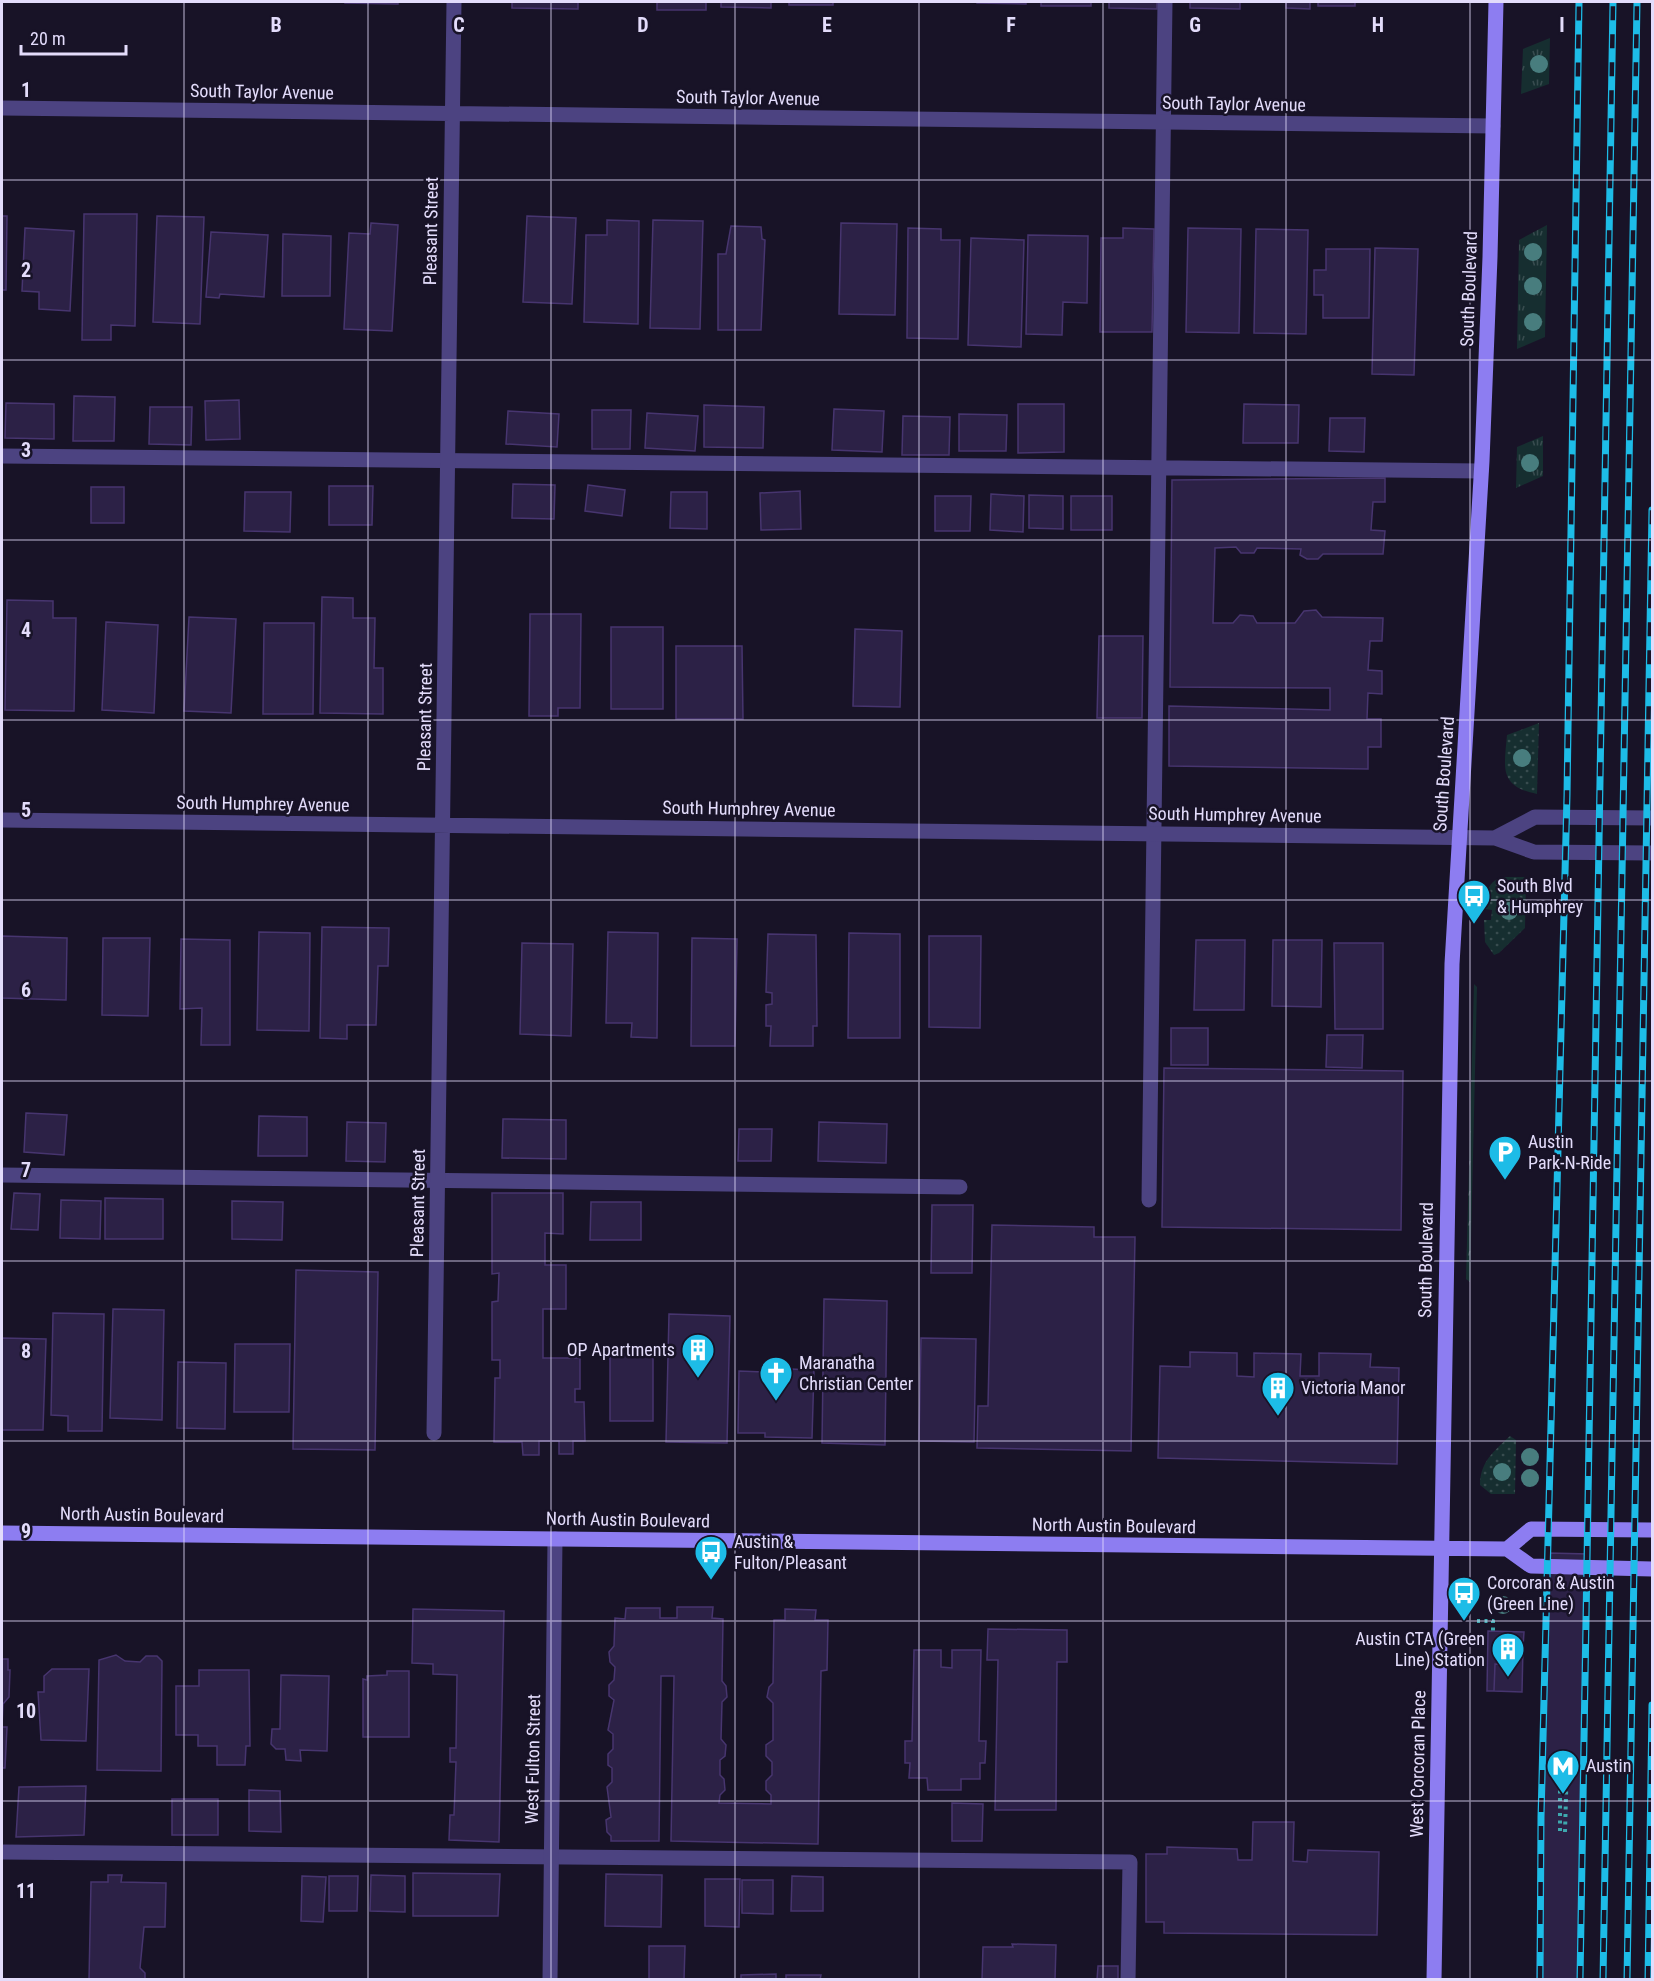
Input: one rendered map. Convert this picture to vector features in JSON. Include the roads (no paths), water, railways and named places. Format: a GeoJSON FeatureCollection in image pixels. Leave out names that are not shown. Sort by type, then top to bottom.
{"type":"FeatureCollection","features":[{"type":"Feature","properties":{"kind":"street","name":"Pleasant Street"},"geometry":{"type":"LineString","coordinates":[[434,1433],[454,2]]}},
{"type":"Feature","properties":{"kind":"street"},"geometry":{"type":"LineString","coordinates":[[1149,1200],[1165,2]]}},
{"type":"Feature","properties":{"kind":"street","name":"South Boulevard"},"geometry":{"type":"LineString","coordinates":[[1440,1549],[1452,964],[1481,471],[1496,2]]}},
{"type":"Feature","properties":{"kind":"street","name":"South Taylor Avenue"},"geometry":{"type":"LineString","coordinates":[[2,108],[1493,126]]}},
{"type":"Feature","properties":{"kind":"street"},"geometry":{"type":"LineString","coordinates":[[2,456],[1481,471]]}},
{"type":"Feature","properties":{"kind":"street"},"geometry":{"type":"LineString","coordinates":[[1495,838],[1535,817],[1653,818]]}},
{"type":"Feature","properties":{"kind":"street","name":"South Humphrey Avenue"},"geometry":{"type":"LineString","coordinates":[[2,820],[1495,838]]}},
{"type":"Feature","properties":{"kind":"street"},"geometry":{"type":"LineString","coordinates":[[1495,838],[1534,852],[1653,853]]}},
{"type":"Feature","properties":{"kind":"street"},"geometry":{"type":"LineString","coordinates":[[2,1175],[960,1187]]}},
{"type":"Feature","properties":{"kind":"street"},"geometry":{"type":"LineString","coordinates":[[1653,1530],[1532,1529],[1507,1549],[1531,1566],[1653,1569]]}},
{"type":"Feature","properties":{"kind":"street","name":"North Austin Boulevard"},"geometry":{"type":"LineString","coordinates":[[2,1533],[1507,1549]]}},
{"type":"Feature","properties":{"kind":"street","name":"West Fulton Street"},"geometry":{"type":"LineString","coordinates":[[550,1980],[555,1539]]}},
{"type":"Feature","properties":{"kind":"street","name":"West Corcoran Place"},"geometry":{"type":"LineString","coordinates":[[1434,1980],[1440,1549]]}},
{"type":"Feature","properties":{"kind":"street"},"geometry":{"type":"LineString","coordinates":[[2,1852],[1130,1862],[1128,1980]]}},
{"type":"Feature","properties":{"kind":"railway"},"geometry":{"type":"LineString","coordinates":[[1540,1980],[1541,1817],[1567,795],[1579,2]]}},
{"type":"Feature","properties":{"kind":"railway"},"geometry":{"type":"LineString","coordinates":[[1580,1980],[1613,2]]}},
{"type":"Feature","properties":{"kind":"railway"},"geometry":{"type":"LineString","coordinates":[[1603,1980],[1637,2]]}},
{"type":"Feature","properties":{"kind":"railway"},"geometry":{"type":"LineString","coordinates":[[1627,1980],[1652,510]]}},
{"type":"Feature","properties":{"kind":"railway"},"geometry":{"type":"LineString","coordinates":[[1648,1980],[1652,1705]]}},
{"type":"Feature","properties":{"kind":"place","name":"South Blvd & Humphrey"},"geometry":{"type":"Point","coordinates":[1474,925]}},
{"type":"Feature","properties":{"kind":"place","name":"Austin Park-N-Ride"},"geometry":{"type":"Point","coordinates":[1505,1181]}},
{"type":"Feature","properties":{"kind":"place","name":"OP Apartments"},"geometry":{"type":"Point","coordinates":[698,1379]}},
{"type":"Feature","properties":{"kind":"place","name":"Maranatha Christian Center"},"geometry":{"type":"Point","coordinates":[776,1402]}},
{"type":"Feature","properties":{"kind":"place","name":"Victoria Manor"},"geometry":{"type":"Point","coordinates":[1278,1417]}},
{"type":"Feature","properties":{"kind":"place","name":"Austin & Fulton/Pleasant"},"geometry":{"type":"Point","coordinates":[711,1581]}},
{"type":"Feature","properties":{"kind":"place","name":"Corcoran & Austin (Green Line)"},"geometry":{"type":"Point","coordinates":[1464,1622]}},
{"type":"Feature","properties":{"kind":"place","name":"Austin CTA (Green Line) Station"},"geometry":{"type":"Point","coordinates":[1508,1678]}},
{"type":"Feature","properties":{"kind":"place","name":"Austin"},"geometry":{"type":"Point","coordinates":[1563,1795]}}]}
